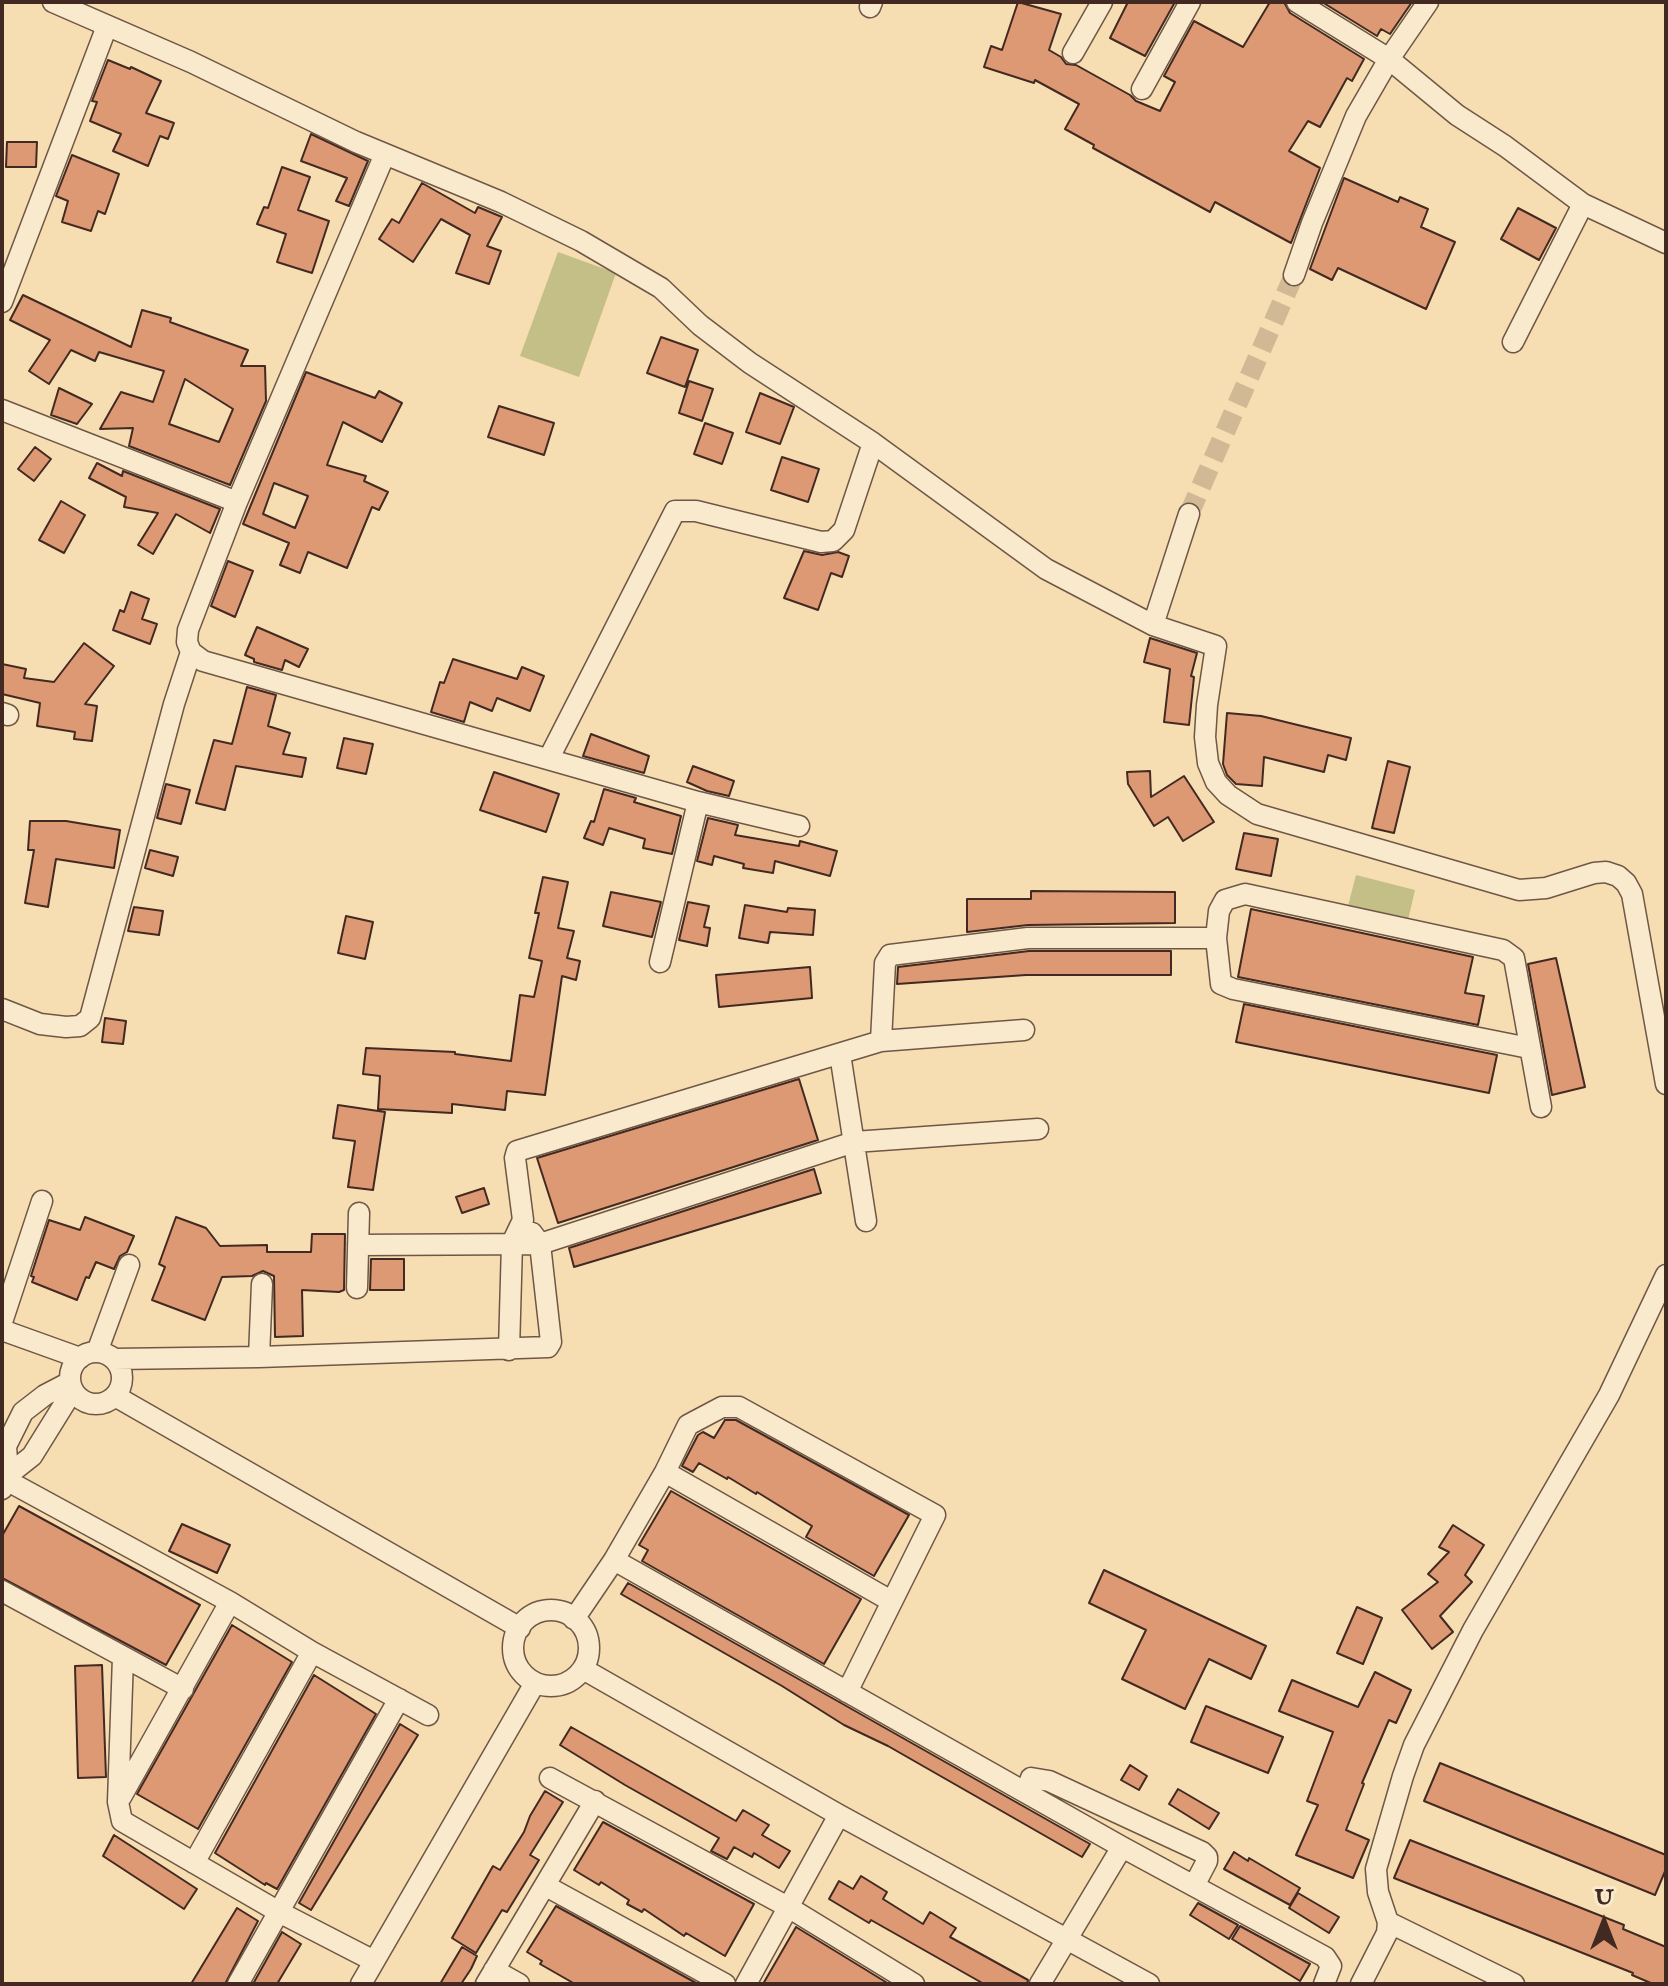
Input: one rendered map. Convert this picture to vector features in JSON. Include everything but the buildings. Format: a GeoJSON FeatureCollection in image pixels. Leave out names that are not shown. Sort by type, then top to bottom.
{"type":"FeatureCollection","features":[{"type":"Feature","properties":{"kind":"street"},"geometry":{"type":"LineString","coordinates":[[53,2],[191,62],[385,154],[515,208],[581,241],[661,288],[700,325],[750,363],[873,443],[1046,569],[1153,625],[1216,646],[1207,705],[1205,737],[1208,763],[1216,782],[1228,795],[1257,814],[1519,890],[1546,888],[1594,873],[1606,872],[1618,876],[1632,894],[1666,1084]]}},
{"type":"Feature","properties":{"kind":"street"},"geometry":{"type":"LineString","coordinates":[[1073,53],[1102,2]]}},
{"type":"Feature","properties":{"kind":"street"},"geometry":{"type":"LineString","coordinates":[[1142,89],[1190,2]]}},
{"type":"Feature","properties":{"kind":"street"},"geometry":{"type":"LineString","coordinates":[[1297,2],[1389,59],[1457,115],[1583,204],[1666,243]]}},
{"type":"Feature","properties":{"kind":"street"},"geometry":{"type":"LineString","coordinates":[[1294,275],[1356,116],[1389,59],[1428,2]]}},
{"type":"Feature","properties":{"kind":"street"},"geometry":{"type":"LineString","coordinates":[[2,302],[107,26]]}},
{"type":"Feature","properties":{"kind":"street"},"geometry":{"type":"LineString","coordinates":[[385,154],[237,502],[188,630],[187,642],[191,652],[203,661],[698,802],[799,826]]}},
{"type":"Feature","properties":{"kind":"street"},"geometry":{"type":"LineString","coordinates":[[1513,342],[1583,204]]}},
{"type":"Feature","properties":{"kind":"street"},"geometry":{"type":"LineString","coordinates":[[2,410],[237,502]]}},
{"type":"Feature","properties":{"kind":"street"},"geometry":{"type":"LineString","coordinates":[[549,758],[675,511],[696,511],[821,542],[833,541],[844,530],[873,443]]}},
{"type":"Feature","properties":{"kind":"street"},"geometry":{"type":"LineString","coordinates":[[1153,625],[1189,514]]}},
{"type":"Feature","properties":{"kind":"street"},"geometry":{"type":"LineString","coordinates":[[2,1009],[40,1024],[66,1027],[80,1026],[90,1018],[174,704],[191,652]]}},
{"type":"Feature","properties":{"kind":"street"},"geometry":{"type":"LineString","coordinates":[[660,962],[698,802]]}},
{"type":"Feature","properties":{"kind":"street"},"geometry":{"type":"LineString","coordinates":[[1529,1048],[1233,989],[1221,984],[1216,938],[1219,911],[1225,900],[1245,894],[1503,950],[1514,958],[1541,1107]]}},
{"type":"Feature","properties":{"kind":"street"},"geometry":{"type":"LineString","coordinates":[[881,1041],[885,963],[890,955],[1028,938],[1216,938]]}},
{"type":"Feature","properties":{"kind":"street"},"geometry":{"type":"LineString","coordinates":[[2,1330],[97,1356],[259,1357],[548,1347],[551,1342],[540,1244],[523,1220],[515,1158],[517,1151],[881,1041],[1024,1030]]}},
{"type":"Feature","properties":{"kind":"street"},"geometry":{"type":"LineString","coordinates":[[840,1054],[866,1221]]}},
{"type":"Feature","properties":{"kind":"street"},"geometry":{"type":"LineString","coordinates":[[358,1245],[540,1244],[854,1142],[1038,1129]]}},
{"type":"Feature","properties":{"kind":"street"},"geometry":{"type":"LineString","coordinates":[[2,1322],[42,1201]]}},
{"type":"Feature","properties":{"kind":"street"},"geometry":{"type":"LineString","coordinates":[[357,1288],[359,1213]]}},
{"type":"Feature","properties":{"kind":"street"},"geometry":{"type":"LineString","coordinates":[[509,1350],[512,1243],[523,1220]]}},
{"type":"Feature","properties":{"kind":"street"},"geometry":{"type":"LineString","coordinates":[[97,1356],[129,1265]]}},
{"type":"Feature","properties":{"kind":"street"},"geometry":{"type":"LineString","coordinates":[[1361,1984],[1383,1944],[1388,1922],[1378,1892],[1376,1869],[1414,1745],[1473,1630],[1609,1395],[1662,1296],[1666,1275]]}},
{"type":"Feature","properties":{"kind":"street"},"geometry":{"type":"LineString","coordinates":[[259,1357],[262,1284]]}},
{"type":"Feature","properties":{"kind":"street"},"geometry":{"type":"LineString","coordinates":[[5,1481],[32,1456],[72,1386],[74,1364],[97,1356]]}},
{"type":"Feature","properties":{"kind":"street"},"geometry":{"type":"LineString","coordinates":[[72,1386],[87,1402],[96,1404],[115,1396],[122,1383],[122,1374],[97,1356]]}},
{"type":"Feature","properties":{"kind":"street"},"geometry":{"type":"LineString","coordinates":[[5,1481],[6,1446],[23,1412],[45,1395],[72,1386]]}},
{"type":"Feature","properties":{"kind":"street"},"geometry":{"type":"LineString","coordinates":[[115,1396],[520,1628]]}},
{"type":"Feature","properties":{"kind":"street"},"geometry":{"type":"LineString","coordinates":[[574,1619],[614,1560],[665,1472],[688,1425],[722,1407],[739,1407],[935,1515],[847,1692]]}},
{"type":"Feature","properties":{"kind":"street"},"geometry":{"type":"LineString","coordinates":[[665,1472],[891,1601]]}},
{"type":"Feature","properties":{"kind":"street"},"geometry":{"type":"LineString","coordinates":[[5,1481],[230,1602],[312,1652],[428,1715]]}},
{"type":"Feature","properties":{"kind":"street"},"geometry":{"type":"LineString","coordinates":[[614,1560],[1122,1847],[1325,1957],[1331,1966],[1324,1984]]}},
{"type":"Feature","properties":{"kind":"street"},"geometry":{"type":"LineString","coordinates":[[2,1591],[183,1689]]}},
{"type":"Feature","properties":{"kind":"street"},"geometry":{"type":"LineString","coordinates":[[118,1802],[230,1602]]}},
{"type":"Feature","properties":{"kind":"street"},"geometry":{"type":"LineString","coordinates":[[546,1611],[557,1611],[574,1619],[588,1638],[589,1649],[583,1669],[566,1683],[545,1686],[535,1683],[514,1658],[515,1637],[520,1628],[527,1620],[546,1611]]}},
{"type":"Feature","properties":{"kind":"street"},"geometry":{"type":"LineString","coordinates":[[194,1863],[312,1652]]}},
{"type":"Feature","properties":{"kind":"street"},"geometry":{"type":"LineString","coordinates":[[123,1657],[118,1802],[122,1821],[279,1912],[374,1961]]}},
{"type":"Feature","properties":{"kind":"street"},"geometry":{"type":"LineString","coordinates":[[583,1669],[839,1815],[1149,1984]]}},
{"type":"Feature","properties":{"kind":"street"},"geometry":{"type":"LineString","coordinates":[[361,1984],[535,1683]]}},
{"type":"Feature","properties":{"kind":"street"},"geometry":{"type":"LineString","coordinates":[[238,1984],[399,1699]]}},
{"type":"Feature","properties":{"kind":"street"},"geometry":{"type":"LineString","coordinates":[[1026,1792],[1031,1778],[1038,1777],[1202,1852],[1207,1861],[1195,1884]]}},
{"type":"Feature","properties":{"kind":"street"},"geometry":{"type":"LineString","coordinates":[[550,1778],[788,1907],[914,1984]]}},
{"type":"Feature","properties":{"kind":"street"},"geometry":{"type":"LineString","coordinates":[[516,1983],[490,1977],[595,1801]]}},
{"type":"Feature","properties":{"kind":"street"},"geometry":{"type":"LineString","coordinates":[[746,1984],[839,1815]]}},
{"type":"Feature","properties":{"kind":"street"},"geometry":{"type":"LineString","coordinates":[[1040,1984],[1122,1847]]}},
{"type":"Feature","properties":{"kind":"street"},"geometry":{"type":"LineString","coordinates":[[546,1886],[725,1984]]}},
{"type":"Feature","properties":{"kind":"street"},"geometry":{"type":"LineString","coordinates":[[1388,1922],[1514,1984]]}},
{"type":"Feature","properties":{"kind":"shaded area"},"geometry":{"type":"Polygon","coordinates":[[[558,252],[616,273],[579,377],[520,356],[558,252]]]}},
{"type":"Feature","properties":{"kind":"shaded area"},"geometry":{"type":"Polygon","coordinates":[[[1356,875],[1415,890],[1408,920],[1348,906],[1356,875]]]}},
{"type":"Feature","properties":{"kind":"tunnel"},"geometry":{"type":"LineString","coordinates":[[1189,514],[1294,275]]}}]}
